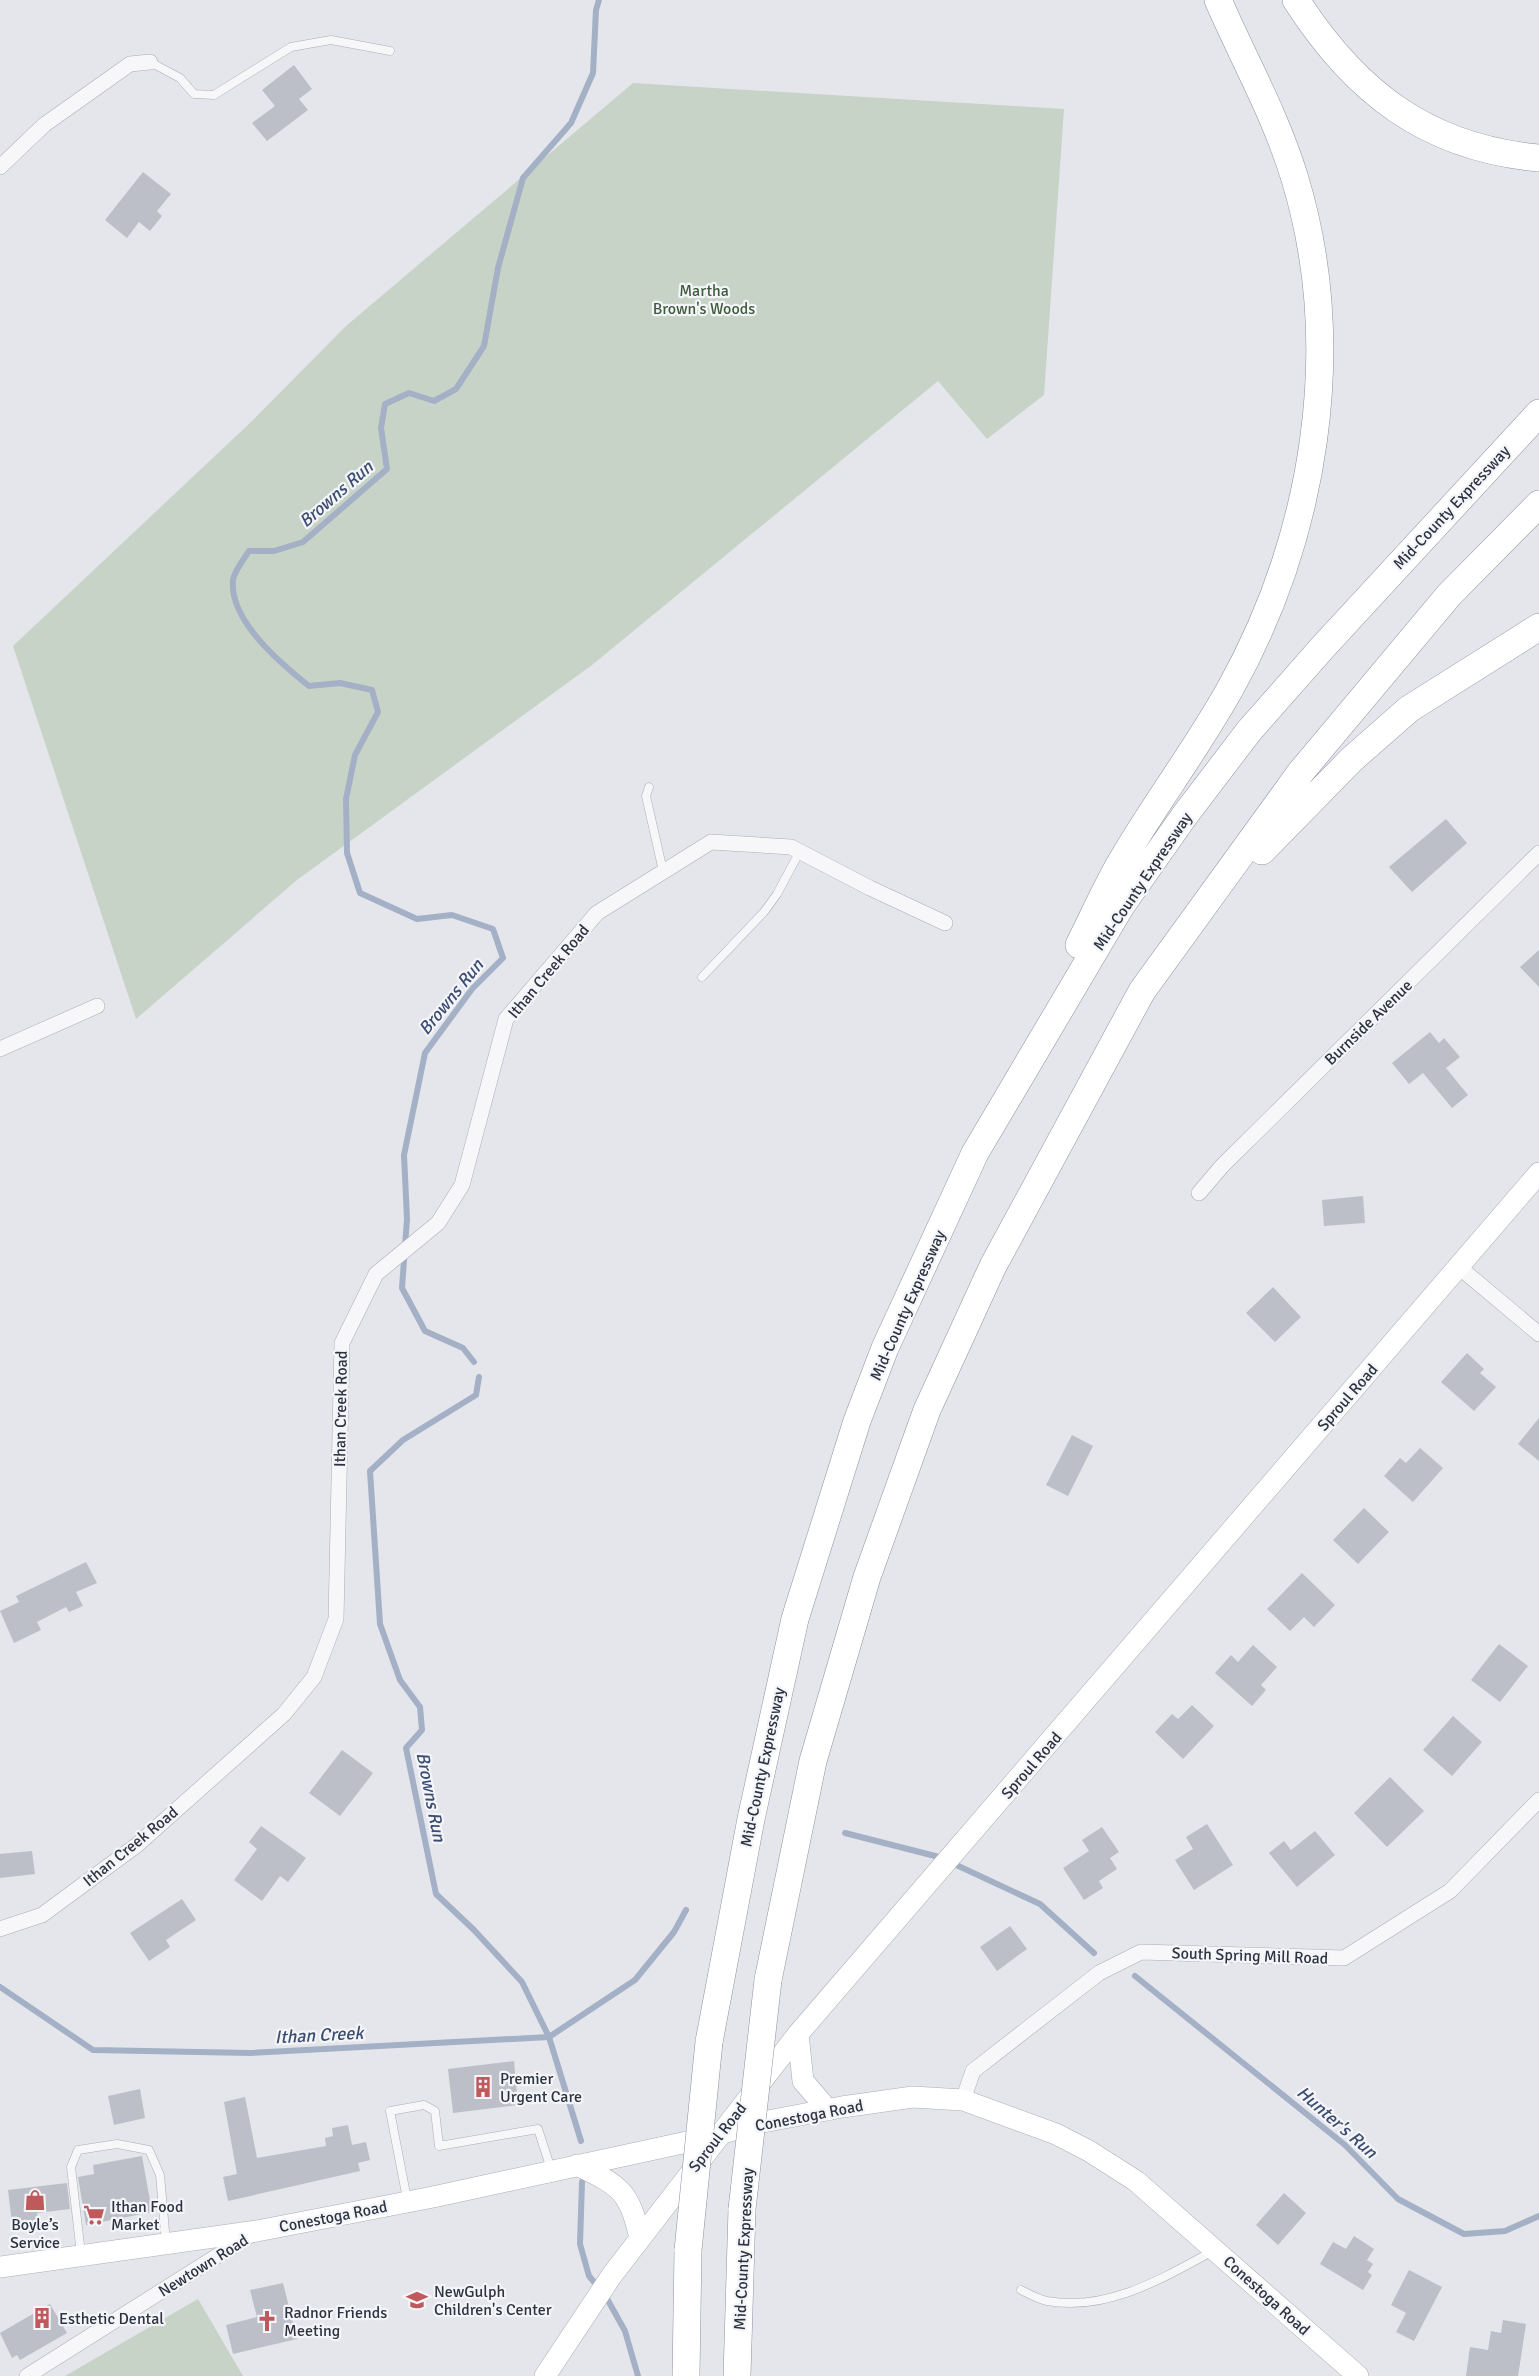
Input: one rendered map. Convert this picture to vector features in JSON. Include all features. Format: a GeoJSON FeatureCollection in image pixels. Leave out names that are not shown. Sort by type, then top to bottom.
{"type":"FeatureCollection","features":[{"type":"Feature","properties":{"kind":"highway"},"geometry":{"type":"LineString","coordinates":[[1296,0],[1315,30],[1337,58],[1397,111],[1423,126],[1481,148],[1511,156],[1539,158]]}},
{"type":"Feature","properties":{"kind":"highway"},"geometry":{"type":"LineString","coordinates":[[1305,0],[1315,30]]}},
{"type":"Feature","properties":{"kind":"highway"},"geometry":{"type":"LineString","coordinates":[[975,1153],[1117,869],[1241,667],[1272,603],[1304,488],[1319,400],[1321,363],[1318,303],[1309,238],[1295,179],[1277,127],[1218,1]]}},
{"type":"Feature","properties":{"kind":"highway","name":"Mid-County Expressway"},"geometry":{"type":"LineString","coordinates":[[686,2376],[688,2250],[709,2042],[756,1796],[795,1619],[857,1420],[881,1358],[975,1153],[1121,906],[1192,805],[1250,731],[1315,655],[1539,413]]}},
{"type":"Feature","properties":{"kind":"highway","name":"Mid-County Expressway"},"geometry":{"type":"LineString","coordinates":[[737,2376],[742,2210],[768,1980],[813,1761],[867,1577],[927,1410],[993,1266],[1142,991],[1300,773],[1449,595],[1539,504]]}},
{"type":"Feature","properties":{"kind":"highway"},"geometry":{"type":"LineString","coordinates":[[1142,991],[1277,833],[1384,729],[1438,688],[1539,627]]}},
{"type":"Feature","properties":{"kind":"main road","name":"Sproul Road"},"geometry":{"type":"LineString","coordinates":[[545,2376],[594,2301],[640,2238],[718,2134],[798,2034],[1539,1173]]}},
{"type":"Feature","properties":{"kind":"main road"},"geometry":{"type":"LineString","coordinates":[[798,2034],[803,2081],[828,2110]]}},
{"type":"Feature","properties":{"kind":"main road","name":"Conestoga Road"},"geometry":{"type":"LineString","coordinates":[[0,2267],[257,2231],[551,2171],[828,2110],[913,2097],[963,2100],[1056,2134],[1089,2151],[1136,2181],[1358,2376]]}},
{"type":"Feature","properties":{"kind":"main road"},"geometry":{"type":"LineString","coordinates":[[577,2165],[606,2179],[620,2190],[634,2213],[640,2238]]}},
{"type":"Feature","properties":{"kind":"street"},"geometry":{"type":"LineString","coordinates":[[0,167],[44,125],[130,64],[150,62]]}},
{"type":"Feature","properties":{"kind":"street","name":"Ithan Creek Road"},"geometry":{"type":"LineString","coordinates":[[0,1929],[42,1915],[137,1845],[284,1714],[314,1677],[336,1619],[342,1343],[376,1274],[438,1224],[462,1185],[506,1019],[597,913],[711,842],[791,847],[870,888],[945,923]]}},
{"type":"Feature","properties":{"kind":"street","name":"Burnside Avenue"},"geometry":{"type":"LineString","coordinates":[[1199,1193],[1222,1166],[1539,853]]}},
{"type":"Feature","properties":{"kind":"street"},"geometry":{"type":"LineString","coordinates":[[0,1049],[97,1006]]}},
{"type":"Feature","properties":{"kind":"street"},"geometry":{"type":"LineString","coordinates":[[1460,1267],[1539,1334]]}},
{"type":"Feature","properties":{"kind":"street","name":"South Spring Mill Road"},"geometry":{"type":"LineString","coordinates":[[963,2100],[973,2072],[998,2050],[1099,1973],[1141,1952],[1344,1958],[1450,1890],[1539,1800]]}},
{"type":"Feature","properties":{"kind":"street","name":"Newtown Road"},"geometry":{"type":"LineString","coordinates":[[27,2376],[257,2231]]}},
{"type":"Feature","properties":{"kind":"lane"},"geometry":{"type":"LineString","coordinates":[[150,62],[180,78],[194,94],[214,95],[291,47],[331,40],[390,51]]}},
{"type":"Feature","properties":{"kind":"lane"},"geometry":{"type":"LineString","coordinates":[[649,787],[646,796],[663,871]]}},
{"type":"Feature","properties":{"kind":"lane"},"geometry":{"type":"LineString","coordinates":[[702,977],[764,912],[777,894],[800,851]]}},
{"type":"Feature","properties":{"kind":"lane"},"geometry":{"type":"LineString","coordinates":[[407,2201],[390,2111],[424,2105],[435,2111],[439,2146],[538,2129],[551,2171]]}},
{"type":"Feature","properties":{"kind":"lane"},"geometry":{"type":"LineString","coordinates":[[82,2256],[71,2167],[78,2150],[117,2144],[149,2150],[160,2175],[167,2244]]}},
{"type":"Feature","properties":{"kind":"lane"},"geometry":{"type":"LineString","coordinates":[[1021,2290],[1046,2301],[1089,2302],[1143,2288],[1216,2250]]}},
{"type":"Feature","properties":{"kind":"green space","name":"Martha Brown's Woods"},"geometry":{"type":"Polygon","coordinates":[[[633,83],[1064,109],[1044,395],[987,439],[938,381],[592,665],[297,880],[136,1019],[13,646],[251,422],[346,326],[633,83]]]}},
{"type":"Feature","properties":{"kind":"green space"},"geometry":{"type":"Polygon","coordinates":[[[198,2299],[243,2376],[65,2376],[198,2299]]]}},
{"type":"Feature","properties":{"kind":"building"},"geometry":{"type":"Polygon","coordinates":[[[294,65],[312,89],[299,99],[308,110],[267,141],[252,123],[275,106],[262,90],[294,65]]]}},
{"type":"Feature","properties":{"kind":"building"},"geometry":{"type":"Polygon","coordinates":[[[143,172],[171,194],[157,211],[162,216],[150,231],[139,222],[127,238],[105,220],[143,172]]]}},
{"type":"Feature","properties":{"kind":"building"},"geometry":{"type":"Polygon","coordinates":[[[1446,819],[1467,843],[1412,892],[1389,867],[1446,819]]]}},
{"type":"Feature","properties":{"kind":"building"},"geometry":{"type":"Polygon","coordinates":[[[1539,950],[1539,987],[1520,967],[1539,950]]]}},
{"type":"Feature","properties":{"kind":"building"},"geometry":{"type":"Polygon","coordinates":[[[1430,1032],[1439,1043],[1444,1038],[1460,1057],[1446,1068],[1468,1095],[1452,1108],[1423,1073],[1409,1084],[1392,1063],[1430,1032]]]}},
{"type":"Feature","properties":{"kind":"building"},"geometry":{"type":"Polygon","coordinates":[[[1363,1196],[1365,1223],[1324,1226],[1322,1200],[1363,1196]]]}},
{"type":"Feature","properties":{"kind":"building"},"geometry":{"type":"Polygon","coordinates":[[[1273,1287],[1301,1317],[1275,1342],[1246,1313],[1273,1287]]]}},
{"type":"Feature","properties":{"kind":"building"},"geometry":{"type":"Polygon","coordinates":[[[1467,1353],[1484,1369],[1480,1373],[1496,1387],[1474,1411],[1441,1382],[1467,1353]]]}},
{"type":"Feature","properties":{"kind":"building"},"geometry":{"type":"Polygon","coordinates":[[[1539,1418],[1539,1461],[1518,1444],[1539,1418]]]}},
{"type":"Feature","properties":{"kind":"building"},"geometry":{"type":"Polygon","coordinates":[[[1072,1435],[1093,1446],[1068,1496],[1046,1485],[1072,1435]]]}},
{"type":"Feature","properties":{"kind":"building"},"geometry":{"type":"Polygon","coordinates":[[[1420,1448],[1443,1468],[1413,1502],[1384,1476],[1400,1458],[1406,1463],[1420,1448]]]}},
{"type":"Feature","properties":{"kind":"building"},"geometry":{"type":"Polygon","coordinates":[[[1364,1508],[1389,1532],[1358,1564],[1333,1540],[1364,1508]]]}},
{"type":"Feature","properties":{"kind":"building"},"geometry":{"type":"Polygon","coordinates":[[[86,1562],[97,1583],[76,1592],[83,1606],[69,1612],[66,1607],[37,1622],[41,1630],[14,1643],[0,1611],[19,1602],[16,1596],[86,1562]]]}},
{"type":"Feature","properties":{"kind":"building"},"geometry":{"type":"Polygon","coordinates":[[[1302,1573],[1335,1605],[1314,1627],[1304,1617],[1290,1631],[1267,1609],[1302,1573]]]}},
{"type":"Feature","properties":{"kind":"building"},"geometry":{"type":"Polygon","coordinates":[[[1499,1644],[1528,1666],[1500,1702],[1471,1680],[1499,1644]]]}},
{"type":"Feature","properties":{"kind":"building"},"geometry":{"type":"Polygon","coordinates":[[[1253,1645],[1277,1667],[1261,1685],[1266,1690],[1252,1706],[1215,1673],[1231,1655],[1238,1662],[1253,1645]]]}},
{"type":"Feature","properties":{"kind":"building"},"geometry":{"type":"Polygon","coordinates":[[[1192,1705],[1214,1726],[1183,1759],[1155,1732],[1172,1714],[1178,1719],[1192,1705]]]}},
{"type":"Feature","properties":{"kind":"building"},"geometry":{"type":"Polygon","coordinates":[[[1453,1716],[1482,1742],[1452,1776],[1423,1750],[1453,1716]]]}},
{"type":"Feature","properties":{"kind":"building"},"geometry":{"type":"Polygon","coordinates":[[[342,1750],[373,1773],[340,1816],[309,1793],[342,1750]]]}},
{"type":"Feature","properties":{"kind":"building"},"geometry":{"type":"Polygon","coordinates":[[[1390,1777],[1424,1811],[1387,1847],[1354,1813],[1390,1777]]]}},
{"type":"Feature","properties":{"kind":"building"},"geometry":{"type":"Polygon","coordinates":[[[1207,1824],[1233,1865],[1194,1890],[1175,1860],[1193,1849],[1186,1837],[1207,1824]]]}},
{"type":"Feature","properties":{"kind":"building"},"geometry":{"type":"Polygon","coordinates":[[[261,1826],[306,1858],[288,1882],[280,1876],[262,1901],[234,1880],[257,1849],[249,1842],[261,1826]]]}},
{"type":"Feature","properties":{"kind":"building"},"geometry":{"type":"Polygon","coordinates":[[[1102,1827],[1119,1852],[1110,1858],[1117,1869],[1099,1881],[1103,1888],[1084,1900],[1063,1868],[1089,1851],[1082,1840],[1102,1827]]]}},
{"type":"Feature","properties":{"kind":"building"},"geometry":{"type":"Polygon","coordinates":[[[1315,1831],[1335,1855],[1297,1887],[1269,1853],[1284,1841],[1291,1850],[1315,1831]]]}},
{"type":"Feature","properties":{"kind":"building"},"geometry":{"type":"Polygon","coordinates":[[[32,1851],[35,1874],[0,1878],[0,1854],[32,1851]]]}},
{"type":"Feature","properties":{"kind":"building"},"geometry":{"type":"Polygon","coordinates":[[[182,1899],[196,1920],[166,1940],[170,1947],[149,1961],[130,1933],[182,1899]]]}},
{"type":"Feature","properties":{"kind":"building"},"geometry":{"type":"Polygon","coordinates":[[[1010,1926],[1027,1949],[997,1971],[980,1947],[1010,1926]]]}},
{"type":"Feature","properties":{"kind":"building","name":"Premier Urgent Care"},"geometry":{"type":"Polygon","coordinates":[[[514,2061],[518,2105],[453,2113],[448,2069],[514,2061]]]}},
{"type":"Feature","properties":{"kind":"building"},"geometry":{"type":"Polygon","coordinates":[[[140,2089],[145,2118],[114,2125],[108,2096],[140,2089]]]}},
{"type":"Feature","properties":{"kind":"building"},"geometry":{"type":"Polygon","coordinates":[[[245,2097],[257,2158],[326,2146],[325,2138],[333,2136],[332,2128],[348,2125],[352,2145],[366,2142],[370,2160],[358,2163],[360,2171],[228,2201],[223,2177],[237,2174],[224,2102],[245,2097]]]}},
{"type":"Feature","properties":{"kind":"building"},"geometry":{"type":"Polygon","coordinates":[[[142,2156],[152,2212],[86,2225],[78,2177],[94,2174],[93,2165],[142,2156]]]}},
{"type":"Feature","properties":{"kind":"building","name":"Boyle’s Service"},"geometry":{"type":"Polygon","coordinates":[[[67,2183],[70,2209],[37,2213],[39,2228],[13,2231],[8,2190],[67,2183]]]}},
{"type":"Feature","properties":{"kind":"building"},"geometry":{"type":"Polygon","coordinates":[[[1284,2193],[1306,2213],[1278,2245],[1256,2225],[1284,2193]]]}},
{"type":"Feature","properties":{"kind":"building"},"geometry":{"type":"Polygon","coordinates":[[[1354,2236],[1374,2249],[1367,2260],[1373,2264],[1368,2272],[1372,2275],[1363,2290],[1320,2264],[1333,2242],[1346,2249],[1354,2236]]]}},
{"type":"Feature","properties":{"kind":"building"},"geometry":{"type":"Polygon","coordinates":[[[1409,2270],[1442,2287],[1414,2341],[1396,2332],[1406,2313],[1391,2305],[1409,2270]]]}},
{"type":"Feature","properties":{"kind":"building","name":"Radnor Friends Meeting"},"geometry":{"type":"Polygon","coordinates":[[[283,2283],[297,2339],[233,2354],[226,2325],[257,2317],[250,2290],[283,2283]]]}},
{"type":"Feature","properties":{"kind":"building","name":"Esthetic Dental"},"geometry":{"type":"Polygon","coordinates":[[[50,2304],[67,2333],[20,2360],[17,2355],[12,2358],[0,2333],[50,2304]]]}},
{"type":"Feature","properties":{"kind":"building"},"geometry":{"type":"Polygon","coordinates":[[[1503,2320],[1526,2324],[1518,2376],[1466,2376],[1470,2347],[1488,2350],[1491,2331],[1501,2333],[1503,2320]]]}},
{"type":"Feature","properties":{"kind":"waterway","name":"Browns Run"},"geometry":{"type":"LineString","coordinates":[[474,1362],[463,1348],[425,1331],[402,1288],[407,1219],[404,1155],[425,1053],[472,989],[503,958],[493,929],[452,915],[417,919],[360,893],[347,853],[346,799],[355,755],[378,712],[372,690],[340,683],[309,686],[271,653],[248,625],[239,610],[234,595],[233,580],[237,569],[249,551],[274,551],[303,542],[387,469],[381,428],[385,404],[409,393],[434,401],[456,389],[484,346],[498,268],[523,178],[571,123],[593,73],[596,10],[599,0]]}},
{"type":"Feature","properties":{"kind":"waterway","name":"Browns Run"},"geometry":{"type":"LineString","coordinates":[[479,1377],[476,1395],[403,1440],[370,1471],[380,1624],[400,1680],[420,1707],[422,1730],[406,1748],[436,1894],[474,1930],[522,1982],[549,2037],[581,2141]]}},
{"type":"Feature","properties":{"kind":"waterway"},"geometry":{"type":"LineString","coordinates":[[845,1833],[943,1858]]}},
{"type":"Feature","properties":{"kind":"waterway"},"geometry":{"type":"LineString","coordinates":[[952,1863],[1040,1904],[1094,1953]]}},
{"type":"Feature","properties":{"kind":"waterway"},"geometry":{"type":"LineString","coordinates":[[549,2037],[635,1980],[674,1932],[686,1910]]}},
{"type":"Feature","properties":{"kind":"waterway","name":"Hunter's Run"},"geometry":{"type":"LineString","coordinates":[[1135,1976],[1345,2145],[1398,2199],[1464,2234],[1505,2231],[1539,2216]]}},
{"type":"Feature","properties":{"kind":"waterway","name":"Ithan Creek"},"geometry":{"type":"LineString","coordinates":[[0,1987],[93,2050],[250,2053],[549,2037]]}},
{"type":"Feature","properties":{"kind":"waterway","name":"Ithan Creek"},"geometry":{"type":"LineString","coordinates":[[582,2182],[580,2244],[589,2276],[605,2295],[625,2331],[638,2376]]}},
{"type":"Feature","properties":{"kind":"place","name":"Premier Urgent Care"},"geometry":{"type":"Point","coordinates":[483,2087]}},
{"type":"Feature","properties":{"kind":"place","name":"Boyle’s Service"},"geometry":{"type":"Point","coordinates":[35,2200]}},
{"type":"Feature","properties":{"kind":"place","name":"Ithan Food Market"},"geometry":{"type":"Point","coordinates":[94,2215]}},
{"type":"Feature","properties":{"kind":"place","name":"NewGulph Children's Center"},"geometry":{"type":"Point","coordinates":[417,2300]}},
{"type":"Feature","properties":{"kind":"place","name":"Esthetic Dental"},"geometry":{"type":"Point","coordinates":[42,2318]}},
{"type":"Feature","properties":{"kind":"place","name":"Radnor Friends Meeting"},"geometry":{"type":"Point","coordinates":[267,2321]}}]}
